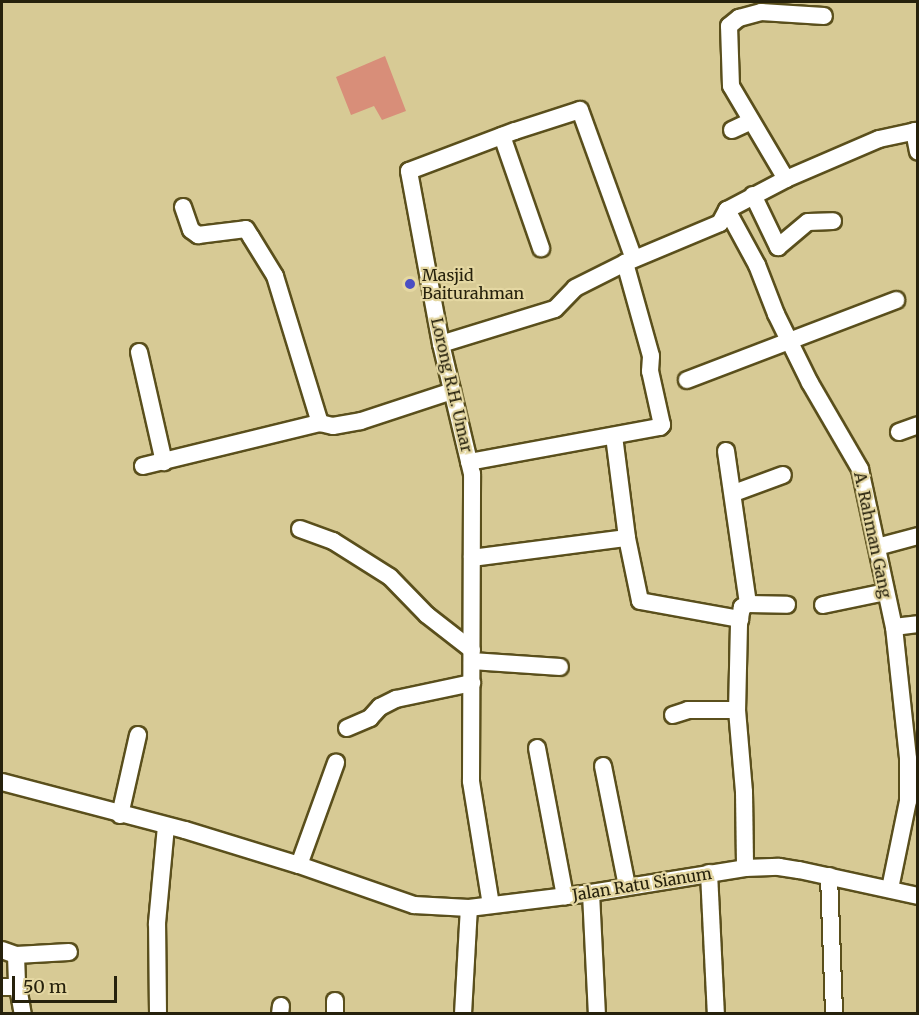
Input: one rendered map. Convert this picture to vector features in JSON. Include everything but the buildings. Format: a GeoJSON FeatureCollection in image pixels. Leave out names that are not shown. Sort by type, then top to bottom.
{"type":"FeatureCollection","features":[{"type":"Feature","properties":{"kind":"street"},"geometry":{"type":"LineString","coordinates":[[786,178],[731,86],[729,32],[731,23],[739,18],[768,12],[824,16]]}},
{"type":"Feature","properties":{"kind":"street","name":"Lorong R.H. Umar"},"geometry":{"type":"LineString","coordinates":[[491,904],[471,781],[472,474],[441,344],[409,173],[411,169],[580,110],[630,261]]}},
{"type":"Feature","properties":{"kind":"street"},"geometry":{"type":"LineString","coordinates":[[732,130],[751,121]]}},
{"type":"Feature","properties":{"kind":"street"},"geometry":{"type":"LineString","coordinates":[[441,344],[555,309],[575,288],[630,261],[720,223],[727,210],[786,178],[879,139],[916,131],[918,152]]}},
{"type":"Feature","properties":{"kind":"street"},"geometry":{"type":"LineString","coordinates":[[502,136],[541,248]]}},
{"type":"Feature","properties":{"kind":"street"},"geometry":{"type":"LineString","coordinates":[[753,195],[778,247],[808,222],[833,221]]}},
{"type":"Feature","properties":{"kind":"street"},"geometry":{"type":"LineString","coordinates":[[183,207],[191,230],[198,236],[246,229],[275,276],[320,423]]}},
{"type":"Feature","properties":{"kind":"street","name":"A. Rahman Gang"},"geometry":{"type":"LineString","coordinates":[[727,210],[757,266],[776,314],[810,382],[860,470],[894,627],[908,759],[908,801],[890,889]]}},
{"type":"Feature","properties":{"kind":"street"},"geometry":{"type":"LineString","coordinates":[[469,462],[659,428],[662,425],[650,378],[651,356],[630,261]]}},
{"type":"Feature","properties":{"kind":"street"},"geometry":{"type":"LineString","coordinates":[[687,381],[896,300]]}},
{"type":"Feature","properties":{"kind":"street"},"geometry":{"type":"LineString","coordinates":[[139,352],[164,462]]}},
{"type":"Feature","properties":{"kind":"street"},"geometry":{"type":"LineString","coordinates":[[143,466],[320,423],[333,426],[361,421],[452,391]]}},
{"type":"Feature","properties":{"kind":"street"},"geometry":{"type":"LineString","coordinates":[[899,432],[918,425]]}},
{"type":"Feature","properties":{"kind":"street"},"geometry":{"type":"LineString","coordinates":[[614,436],[627,538],[640,601],[740,619]]}},
{"type":"Feature","properties":{"kind":"street"},"geometry":{"type":"LineString","coordinates":[[726,451],[748,604]]}},
{"type":"Feature","properties":{"kind":"street"},"geometry":{"type":"LineString","coordinates":[[734,494],[783,475]]}},
{"type":"Feature","properties":{"kind":"street"},"geometry":{"type":"LineString","coordinates":[[300,529],[333,541],[390,577],[472,656],[560,667]]}},
{"type":"Feature","properties":{"kind":"street"},"geometry":{"type":"LineString","coordinates":[[877,547],[918,536]]}},
{"type":"Feature","properties":{"kind":"street"},"geometry":{"type":"LineString","coordinates":[[472,558],[627,538]]}},
{"type":"Feature","properties":{"kind":"street"},"geometry":{"type":"LineString","coordinates":[[823,605],[886,592]]}},
{"type":"Feature","properties":{"kind":"street"},"geometry":{"type":"LineString","coordinates":[[745,867],[744,792],[737,710],[740,619],[742,608],[748,604],[787,605]]}},
{"type":"Feature","properties":{"kind":"street"},"geometry":{"type":"LineString","coordinates":[[894,627],[918,624]]}},
{"type":"Feature","properties":{"kind":"street"},"geometry":{"type":"LineString","coordinates":[[347,728],[370,718],[380,707],[396,699],[472,683]]}},
{"type":"Feature","properties":{"kind":"street"},"geometry":{"type":"LineString","coordinates":[[673,715],[688,710],[737,710]]}},
{"type":"Feature","properties":{"kind":"street"},"geometry":{"type":"LineString","coordinates":[[120,814],[138,735]]}},
{"type":"Feature","properties":{"kind":"street"},"geometry":{"type":"LineString","coordinates":[[537,748],[565,896]]}},
{"type":"Feature","properties":{"kind":"street"},"geometry":{"type":"LineString","coordinates":[[299,865],[336,763]]}},
{"type":"Feature","properties":{"kind":"street"},"geometry":{"type":"LineString","coordinates":[[603,766],[627,886]]}},
{"type":"Feature","properties":{"kind":"street","name":"Jalan Ratu Sianum"},"geometry":{"type":"LineString","coordinates":[[2,782],[299,865],[414,905],[469,908],[591,893],[745,867],[779,867],[918,896]]}},
{"type":"Feature","properties":{"kind":"street"},"geometry":{"type":"LineString","coordinates":[[158,1014],[156,923],[166,826]]}},
{"type":"Feature","properties":{"kind":"street"},"geometry":{"type":"LineString","coordinates":[[708,873],[716,1014]]}},
{"type":"Feature","properties":{"kind":"street"},"geometry":{"type":"LineString","coordinates":[[829,876],[834,1014]]}},
{"type":"Feature","properties":{"kind":"street"},"geometry":{"type":"LineString","coordinates":[[591,893],[597,1014]]}},
{"type":"Feature","properties":{"kind":"street"},"geometry":{"type":"LineString","coordinates":[[464,1014],[469,908]]}},
{"type":"Feature","properties":{"kind":"street"},"geometry":{"type":"LineString","coordinates":[[23,1014],[20,991],[9,986],[9,953],[69,952]]}},
{"type":"Feature","properties":{"kind":"shaded area"},"geometry":{"type":"Polygon","coordinates":[[[385,56],[406,111],[382,120],[374,106],[351,115],[336,77],[385,56]]]}},
{"type":"Feature","properties":{"kind":"place","name":"Masjid Baiturahman"},"geometry":{"type":"Point","coordinates":[410,284]}}]}
